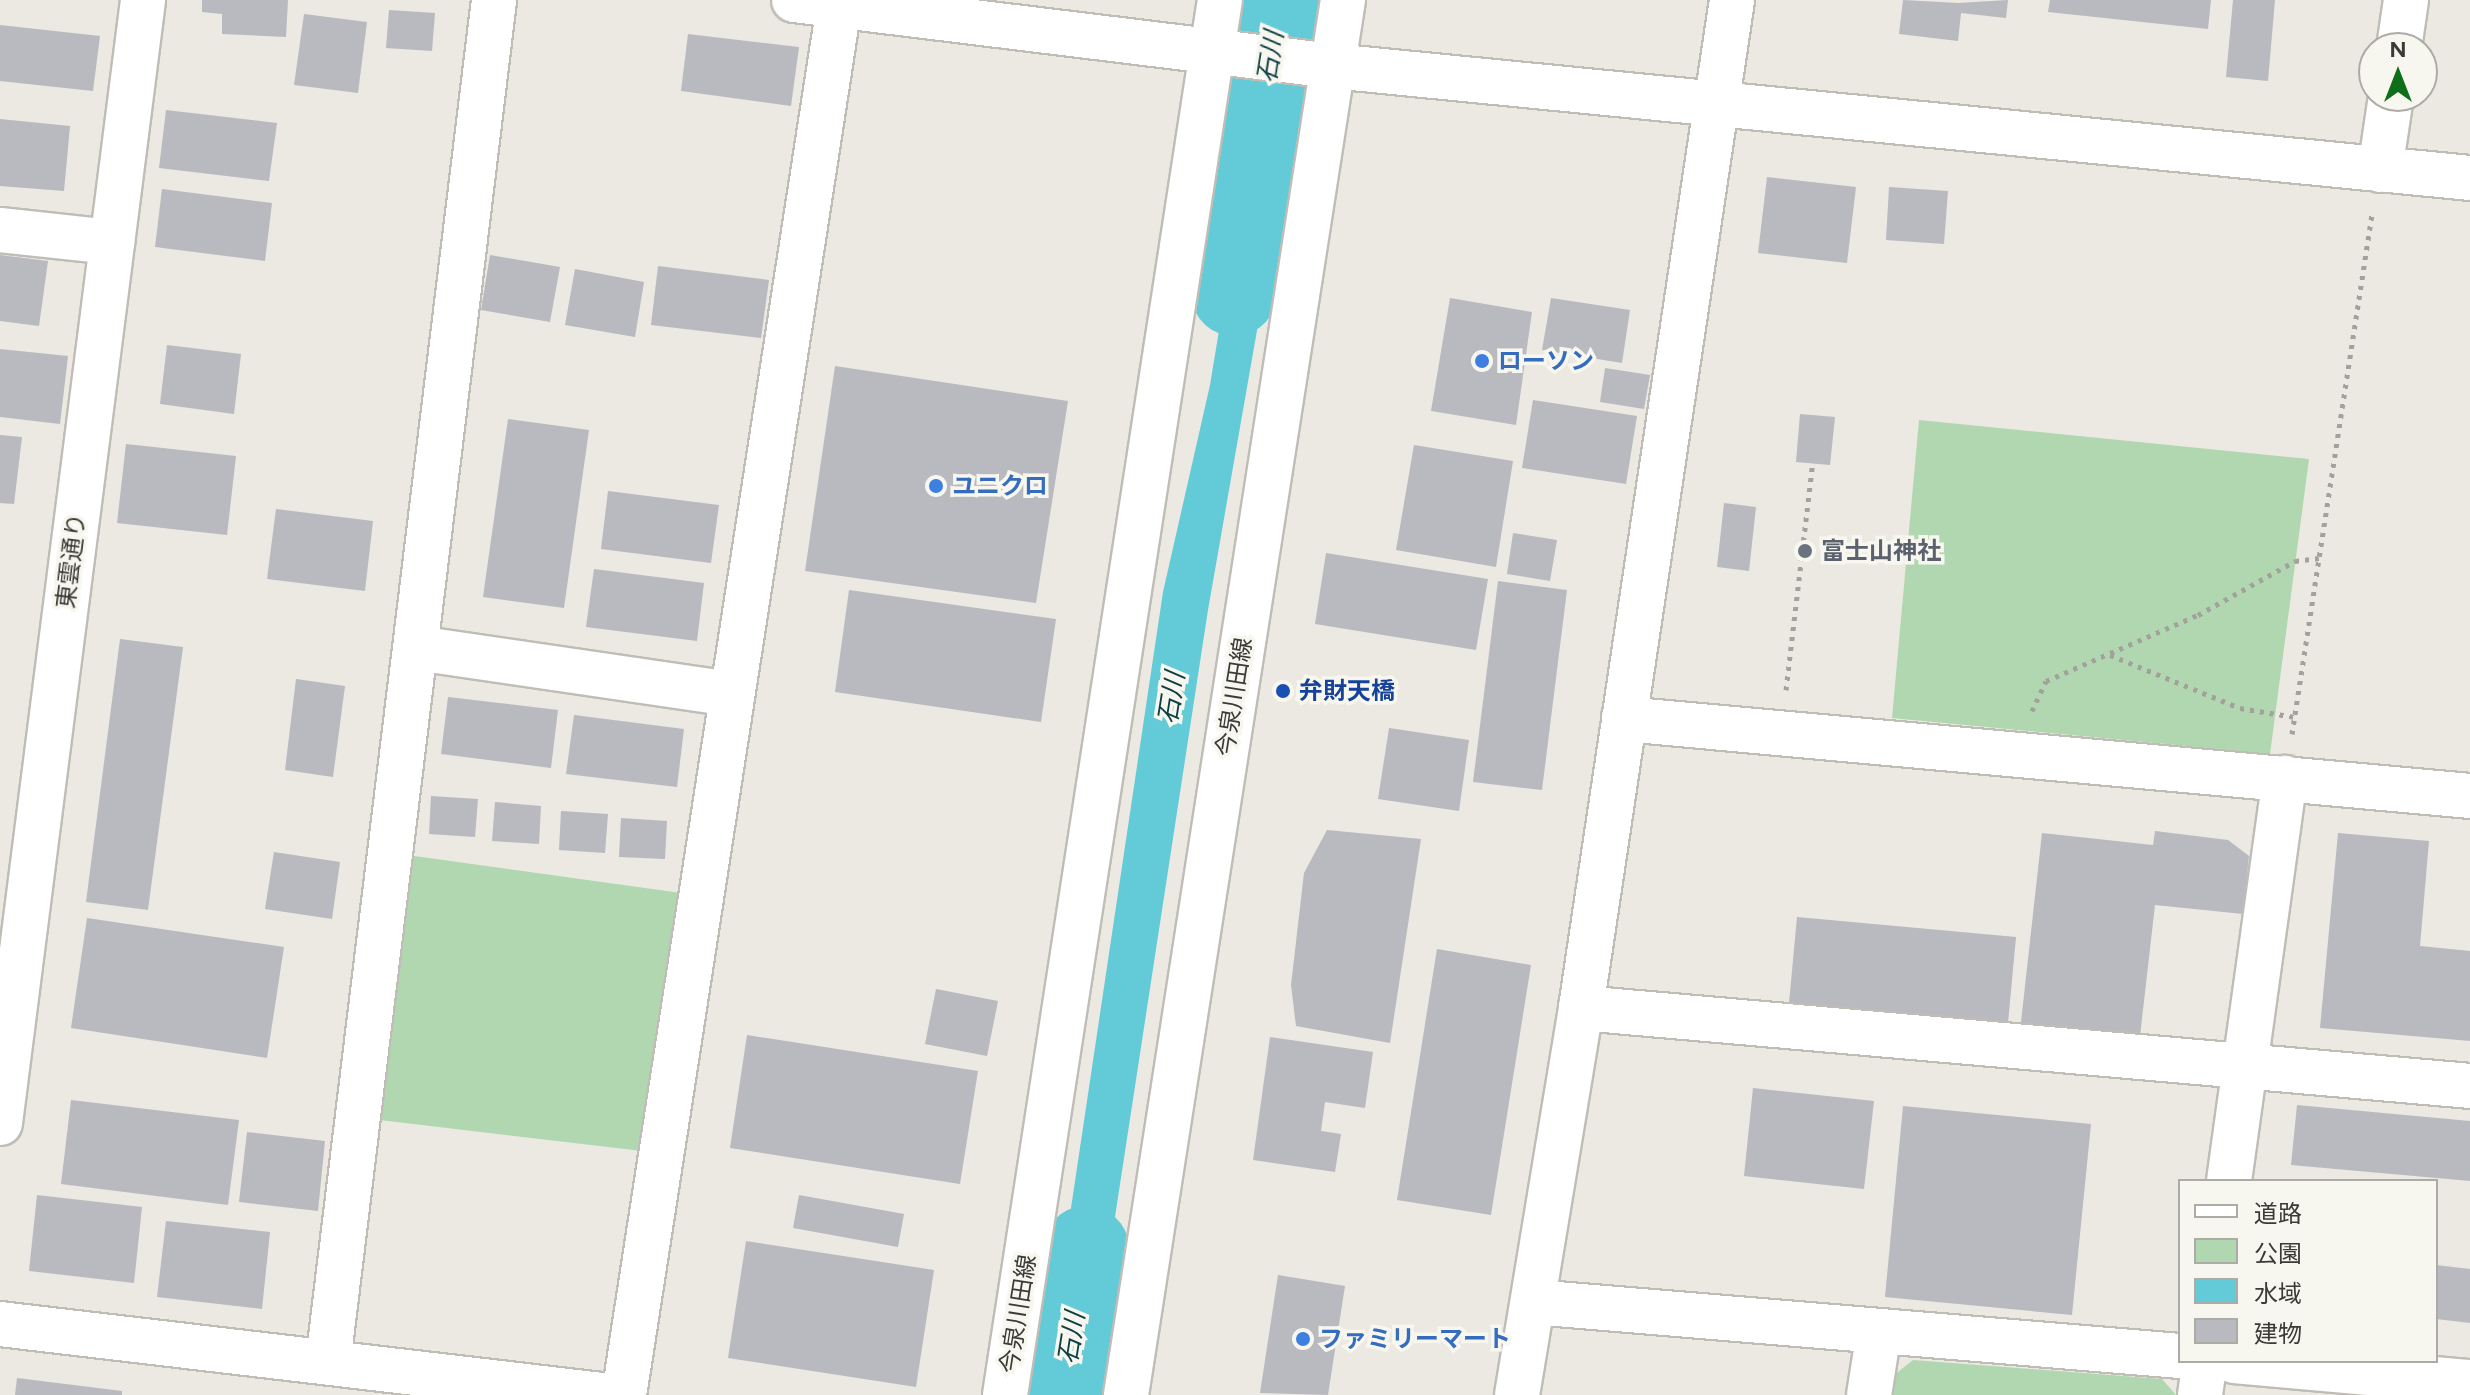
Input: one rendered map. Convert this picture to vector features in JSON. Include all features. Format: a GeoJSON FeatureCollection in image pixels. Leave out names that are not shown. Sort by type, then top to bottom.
{"type":"FeatureCollection","features":[{"type":"Feature","properties":{"kind":"street","name":"東雲通り"},"geometry":{"type":"LineString","coordinates":[[0,1123],[143,0]]}},
{"type":"Feature","properties":{"kind":"street"},"geometry":{"type":"LineString","coordinates":[[328,1362],[494,0]]}},
{"type":"Feature","properties":{"kind":"street"},"geometry":{"type":"LineString","coordinates":[[794,0],[840,3],[1332,66],[2470,178]]}},
{"type":"Feature","properties":{"kind":"street","name":"今泉川田線"},"geometry":{"type":"LineString","coordinates":[[1005,1395],[1220,0]]}},
{"type":"Feature","properties":{"kind":"street","name":"今泉川田線"},"geometry":{"type":"LineString","coordinates":[[1126,1395],[1343,0]]}},
{"type":"Feature","properties":{"kind":"street"},"geometry":{"type":"LineString","coordinates":[[1517,1395],[1581,1008],[1732,0]]}},
{"type":"Feature","properties":{"kind":"street"},"geometry":{"type":"LineString","coordinates":[[2401,32],[2406,0]]}},
{"type":"Feature","properties":{"kind":"street"},"geometry":{"type":"LineString","coordinates":[[624,1395],[840,3]]}},
{"type":"Feature","properties":{"kind":"street"},"geometry":{"type":"LineString","coordinates":[[2380,170],[2389,112]]}},
{"type":"Feature","properties":{"kind":"street"},"geometry":{"type":"LineString","coordinates":[[0,230],[112,242]]}},
{"type":"Feature","properties":{"kind":"street"},"geometry":{"type":"LineString","coordinates":[[416,648],[732,694]]}},
{"type":"Feature","properties":{"kind":"street"},"geometry":{"type":"LineString","coordinates":[[1624,719],[1781,730],[2470,796]]}},
{"type":"Feature","properties":{"kind":"street"},"geometry":{"type":"LineString","coordinates":[[2229,1179],[2285,778]]}},
{"type":"Feature","properties":{"kind":"street"},"geometry":{"type":"LineString","coordinates":[[1581,1008],[2470,1086]]}},
{"type":"Feature","properties":{"kind":"street"},"geometry":{"type":"LineString","coordinates":[[1533,1302],[2178,1356]]}},
{"type":"Feature","properties":{"kind":"street"},"geometry":{"type":"LineString","coordinates":[[0,1324],[328,1362],[484,1388],[602,1395]]}},
{"type":"Feature","properties":{"kind":"street"},"geometry":{"type":"LineString","coordinates":[[1869,1395],[1879,1332]]}},
{"type":"Feature","properties":{"kind":"street"},"geometry":{"type":"LineString","coordinates":[[2200,1395],[2205,1363]]}},
{"type":"Feature","properties":{"kind":"street"},"geometry":{"type":"LineString","coordinates":[[2256,1363],[2470,1382]]}},
{"type":"Feature","properties":{"kind":"path"},"geometry":{"type":"LineString","coordinates":[[2285,778],[2380,170]]}},
{"type":"Feature","properties":{"kind":"path"},"geometry":{"type":"LineString","coordinates":[[1781,730],[1812,468]]}},
{"type":"Feature","properties":{"kind":"path"},"geometry":{"type":"LineString","coordinates":[[2023,754],[2023,730],[2046,681],[2198,615],[2295,561],[2319,558]]}},
{"type":"Feature","properties":{"kind":"path"},"geometry":{"type":"LineString","coordinates":[[2109,655],[2240,708],[2295,717]]}},
{"type":"Feature","properties":{"kind":"green space"},"geometry":{"type":"Polygon","coordinates":[[[1919,420],[2309,459],[2270,754],[1892,718],[1919,420]]]}},
{"type":"Feature","properties":{"kind":"green space"},"geometry":{"type":"Polygon","coordinates":[[[407,855],[681,893],[642,1151],[380,1120],[407,855]]]}},
{"type":"Feature","properties":{"kind":"green space"},"geometry":{"type":"Polygon","coordinates":[[[1913,1360],[2162,1379],[2176,1395],[1886,1395],[1888,1380],[1913,1360]]]}},
{"type":"Feature","properties":{"kind":"water"},"geometry":{"type":"Polygon","coordinates":[[[1245,174],[1283,182],[1208,610],[1092,1367],[1048,1362],[1163,592],[1210,385],[1245,174]]]}},
{"type":"Feature","properties":{"kind":"building"},"geometry":{"type":"Polygon","coordinates":[[[202,0],[288,0],[286,37],[222,34],[222,14],[202,12],[202,0]]]}},
{"type":"Feature","properties":{"kind":"building"},"geometry":{"type":"Polygon","coordinates":[[[1903,0],[1958,3],[2008,0],[2006,18],[1961,13],[1958,41],[1899,34],[1903,0]]]}},
{"type":"Feature","properties":{"kind":"building"},"geometry":{"type":"Polygon","coordinates":[[[2050,0],[2211,0],[2208,29],[2048,12],[2050,0]]]}},
{"type":"Feature","properties":{"kind":"building"},"geometry":{"type":"Polygon","coordinates":[[[2233,0],[2275,0],[2268,81],[2226,77],[2233,0]]]}},
{"type":"Feature","properties":{"kind":"building"},"geometry":{"type":"Polygon","coordinates":[[[389,10],[435,13],[432,51],[386,48],[389,10]]]}},
{"type":"Feature","properties":{"kind":"building"},"geometry":{"type":"Polygon","coordinates":[[[304,14],[367,22],[358,93],[294,85],[304,14]]]}},
{"type":"Feature","properties":{"kind":"building"},"geometry":{"type":"Polygon","coordinates":[[[0,25],[100,36],[93,91],[0,81],[0,25]]]}},
{"type":"Feature","properties":{"kind":"building"},"geometry":{"type":"Polygon","coordinates":[[[688,34],[799,47],[791,106],[681,91],[688,34]]]}},
{"type":"Feature","properties":{"kind":"building"},"geometry":{"type":"Polygon","coordinates":[[[166,110],[277,123],[269,181],[159,168],[166,110]]]}},
{"type":"Feature","properties":{"kind":"building"},"geometry":{"type":"Polygon","coordinates":[[[0,119],[70,126],[64,191],[0,186],[0,119]]]}},
{"type":"Feature","properties":{"kind":"building"},"geometry":{"type":"Polygon","coordinates":[[[1767,177],[1856,187],[1847,263],[1758,253],[1767,177]]]}},
{"type":"Feature","properties":{"kind":"building"},"geometry":{"type":"Polygon","coordinates":[[[1889,187],[1948,191],[1944,244],[1886,240],[1889,187]]]}},
{"type":"Feature","properties":{"kind":"building"},"geometry":{"type":"Polygon","coordinates":[[[162,189],[272,203],[265,261],[155,247],[162,189]]]}},
{"type":"Feature","properties":{"kind":"building"},"geometry":{"type":"Polygon","coordinates":[[[0,255],[48,261],[39,326],[0,321],[0,255]]]}},
{"type":"Feature","properties":{"kind":"building"},"geometry":{"type":"Polygon","coordinates":[[[490,255],[560,267],[550,322],[481,310],[490,255]]]}},
{"type":"Feature","properties":{"kind":"building"},"geometry":{"type":"Polygon","coordinates":[[[658,266],[769,280],[761,338],[651,325],[658,266]]]}},
{"type":"Feature","properties":{"kind":"building"},"geometry":{"type":"Polygon","coordinates":[[[575,269],[644,282],[635,337],[565,325],[575,269]]]}},
{"type":"Feature","properties":{"kind":"building","name":"ローソン"},"geometry":{"type":"Polygon","coordinates":[[[1450,298],[1532,312],[1516,425],[1431,411],[1450,298]]]}},
{"type":"Feature","properties":{"kind":"building"},"geometry":{"type":"Polygon","coordinates":[[[1551,298],[1630,310],[1622,363],[1542,350],[1551,298]]]}},
{"type":"Feature","properties":{"kind":"building"},"geometry":{"type":"Polygon","coordinates":[[[167,345],[241,354],[234,414],[160,404],[167,345]]]}},
{"type":"Feature","properties":{"kind":"building"},"geometry":{"type":"Polygon","coordinates":[[[0,349],[68,356],[60,424],[0,417],[0,349]]]}},
{"type":"Feature","properties":{"kind":"building","name":"ユニクロ"},"geometry":{"type":"Polygon","coordinates":[[[835,366],[1068,401],[1036,603],[805,571],[835,366]]]}},
{"type":"Feature","properties":{"kind":"building"},"geometry":{"type":"Polygon","coordinates":[[[1605,368],[1650,375],[1644,409],[1600,402],[1605,368]]]}},
{"type":"Feature","properties":{"kind":"building"},"geometry":{"type":"Polygon","coordinates":[[[1533,400],[1637,416],[1626,484],[1522,468],[1533,400]]]}},
{"type":"Feature","properties":{"kind":"building"},"geometry":{"type":"Polygon","coordinates":[[[1800,414],[1835,417],[1830,465],[1796,462],[1800,414]]]}},
{"type":"Feature","properties":{"kind":"building"},"geometry":{"type":"Polygon","coordinates":[[[508,419],[589,430],[564,608],[483,597],[508,419]]]}},
{"type":"Feature","properties":{"kind":"building"},"geometry":{"type":"Polygon","coordinates":[[[0,435],[22,437],[14,504],[0,503],[0,435]]]}},
{"type":"Feature","properties":{"kind":"building"},"geometry":{"type":"Polygon","coordinates":[[[126,444],[236,456],[227,535],[117,523],[126,444]]]}},
{"type":"Feature","properties":{"kind":"building"},"geometry":{"type":"Polygon","coordinates":[[[1414,445],[1513,461],[1496,567],[1396,550],[1414,445]]]}},
{"type":"Feature","properties":{"kind":"building"},"geometry":{"type":"Polygon","coordinates":[[[608,491],[719,505],[711,563],[601,549],[608,491]]]}},
{"type":"Feature","properties":{"kind":"building"},"geometry":{"type":"Polygon","coordinates":[[[1724,503],[1756,507],[1749,571],[1717,567],[1724,503]]]}},
{"type":"Feature","properties":{"kind":"building"},"geometry":{"type":"Polygon","coordinates":[[[276,509],[373,521],[365,591],[267,579],[276,509]]]}},
{"type":"Feature","properties":{"kind":"building"},"geometry":{"type":"Polygon","coordinates":[[[1513,533],[1557,540],[1550,581],[1507,574],[1513,533]]]}},
{"type":"Feature","properties":{"kind":"building"},"geometry":{"type":"Polygon","coordinates":[[[1326,553],[1488,579],[1476,650],[1315,624],[1326,553]]]}},
{"type":"Feature","properties":{"kind":"building"},"geometry":{"type":"Polygon","coordinates":[[[594,569],[704,583],[697,641],[586,627],[594,569]]]}},
{"type":"Feature","properties":{"kind":"building"},"geometry":{"type":"Polygon","coordinates":[[[1498,581],[1567,590],[1542,790],[1473,782],[1498,581]]]}},
{"type":"Feature","properties":{"kind":"building"},"geometry":{"type":"Polygon","coordinates":[[[849,590],[1056,619],[1041,722],[835,692],[849,590]]]}},
{"type":"Feature","properties":{"kind":"building"},"geometry":{"type":"Polygon","coordinates":[[[120,639],[183,647],[148,910],[86,902],[120,639]]]}},
{"type":"Feature","properties":{"kind":"building"},"geometry":{"type":"Polygon","coordinates":[[[296,679],[345,686],[333,777],[285,770],[296,679]]]}},
{"type":"Feature","properties":{"kind":"building"},"geometry":{"type":"Polygon","coordinates":[[[448,697],[558,710],[551,768],[441,754],[448,697]]]}},
{"type":"Feature","properties":{"kind":"building"},"geometry":{"type":"Polygon","coordinates":[[[574,715],[684,729],[677,787],[566,774],[574,715]]]}},
{"type":"Feature","properties":{"kind":"building"},"geometry":{"type":"Polygon","coordinates":[[[1389,728],[1469,740],[1459,811],[1378,799],[1389,728]]]}},
{"type":"Feature","properties":{"kind":"building"},"geometry":{"type":"Polygon","coordinates":[[[431,796],[478,799],[475,837],[429,834],[431,796]]]}},
{"type":"Feature","properties":{"kind":"building"},"geometry":{"type":"Polygon","coordinates":[[[495,802],[541,806],[539,844],[492,841],[495,802]]]}},
{"type":"Feature","properties":{"kind":"building"},"geometry":{"type":"Polygon","coordinates":[[[561,811],[608,814],[605,853],[559,850],[561,811]]]}},
{"type":"Feature","properties":{"kind":"building"},"geometry":{"type":"Polygon","coordinates":[[[621,818],[667,821],[665,859],[619,857],[621,818]]]}},
{"type":"Feature","properties":{"kind":"building"},"geometry":{"type":"Polygon","coordinates":[[[1327,830],[1421,839],[1390,1043],[1296,1026],[1291,985],[1304,873],[1327,830]]]}},
{"type":"Feature","properties":{"kind":"building"},"geometry":{"type":"Polygon","coordinates":[[[2155,831],[2228,840],[2249,856],[2243,914],[2155,905],[2139,1045],[2020,1031],[2042,833],[2153,845],[2155,831]]]}},
{"type":"Feature","properties":{"kind":"building"},"geometry":{"type":"Polygon","coordinates":[[[2338,833],[2429,841],[2420,946],[2470,951],[2470,1041],[2320,1028],[2338,833]]]}},
{"type":"Feature","properties":{"kind":"building"},"geometry":{"type":"Polygon","coordinates":[[[274,852],[340,862],[332,919],[265,909],[274,852]]]}},
{"type":"Feature","properties":{"kind":"building"},"geometry":{"type":"Polygon","coordinates":[[[1797,917],[2016,937],[2008,1023],[1789,1003],[1797,917]]]}},
{"type":"Feature","properties":{"kind":"building"},"geometry":{"type":"Polygon","coordinates":[[[87,918],[284,947],[267,1058],[71,1028],[87,918]]]}},
{"type":"Feature","properties":{"kind":"building"},"geometry":{"type":"Polygon","coordinates":[[[1437,949],[1531,965],[1491,1215],[1397,1200],[1437,949]]]}},
{"type":"Feature","properties":{"kind":"building"},"geometry":{"type":"Polygon","coordinates":[[[936,989],[998,1001],[987,1056],[925,1044],[936,989]]]}},
{"type":"Feature","properties":{"kind":"building"},"geometry":{"type":"Polygon","coordinates":[[[747,1035],[978,1071],[960,1184],[730,1148],[747,1035]]]}},
{"type":"Feature","properties":{"kind":"building"},"geometry":{"type":"Polygon","coordinates":[[[1270,1037],[1373,1052],[1365,1108],[1325,1102],[1321,1131],[1341,1134],[1335,1172],[1253,1160],[1270,1037]]]}},
{"type":"Feature","properties":{"kind":"building"},"geometry":{"type":"Polygon","coordinates":[[[1753,1088],[1874,1101],[1864,1189],[1744,1176],[1753,1088]]]}},
{"type":"Feature","properties":{"kind":"building"},"geometry":{"type":"Polygon","coordinates":[[[71,1100],[239,1120],[228,1205],[61,1184],[71,1100]]]}},
{"type":"Feature","properties":{"kind":"building"},"geometry":{"type":"Polygon","coordinates":[[[2297,1105],[2470,1121],[2470,1181],[2291,1165],[2297,1105]]]}},
{"type":"Feature","properties":{"kind":"building"},"geometry":{"type":"Polygon","coordinates":[[[1903,1106],[2091,1124],[2072,1315],[1885,1297],[1903,1106]]]}},
{"type":"Feature","properties":{"kind":"building"},"geometry":{"type":"Polygon","coordinates":[[[247,1132],[325,1141],[318,1211],[239,1202],[247,1132]]]}},
{"type":"Feature","properties":{"kind":"building"},"geometry":{"type":"Polygon","coordinates":[[[37,1195],[142,1207],[134,1283],[29,1271],[37,1195]]]}},
{"type":"Feature","properties":{"kind":"building"},"geometry":{"type":"Polygon","coordinates":[[[799,1195],[904,1214],[898,1247],[793,1228],[799,1195]]]}},
{"type":"Feature","properties":{"kind":"building"},"geometry":{"type":"Polygon","coordinates":[[[166,1221],[270,1232],[262,1309],[157,1297],[166,1221]]]}},
{"type":"Feature","properties":{"kind":"building"},"geometry":{"type":"Polygon","coordinates":[[[746,1241],[934,1270],[916,1387],[728,1358],[746,1241]]]}},
{"type":"Feature","properties":{"kind":"building"},"geometry":{"type":"Polygon","coordinates":[[[2438,1265],[2470,1269],[2470,1323],[2438,1319],[2438,1265]]]}},
{"type":"Feature","properties":{"kind":"building","name":"ファミリーマート"},"geometry":{"type":"Polygon","coordinates":[[[1278,1275],[1345,1286],[1328,1395],[1260,1393],[1278,1275]]]}},
{"type":"Feature","properties":{"kind":"building"},"geometry":{"type":"Polygon","coordinates":[[[17,1378],[122,1391],[122,1395],[15,1395],[17,1378]]]}},
{"type":"Feature","properties":{"kind":"waterway","name":"石川"},"geometry":{"type":"LineString","coordinates":[[1234,293],[1280,0]]}},
{"type":"Feature","properties":{"kind":"waterway","name":"石川"},"geometry":{"type":"LineString","coordinates":[[1063,1395],[1086,1249]]}},
{"type":"Feature","properties":{"kind":"place","name":"ローソン"},"geometry":{"type":"Point","coordinates":[1482,361]}},
{"type":"Feature","properties":{"kind":"place","name":"ユニクロ"},"geometry":{"type":"Point","coordinates":[936,486]}},
{"type":"Feature","properties":{"kind":"place","name":"富士山神社"},"geometry":{"type":"Point","coordinates":[1805,551]}},
{"type":"Feature","properties":{"kind":"place","name":"弁財天橋"},"geometry":{"type":"Point","coordinates":[1283,691]}},
{"type":"Feature","properties":{"kind":"place","name":"ファミリーマート"},"geometry":{"type":"Point","coordinates":[1303,1339]}}]}
